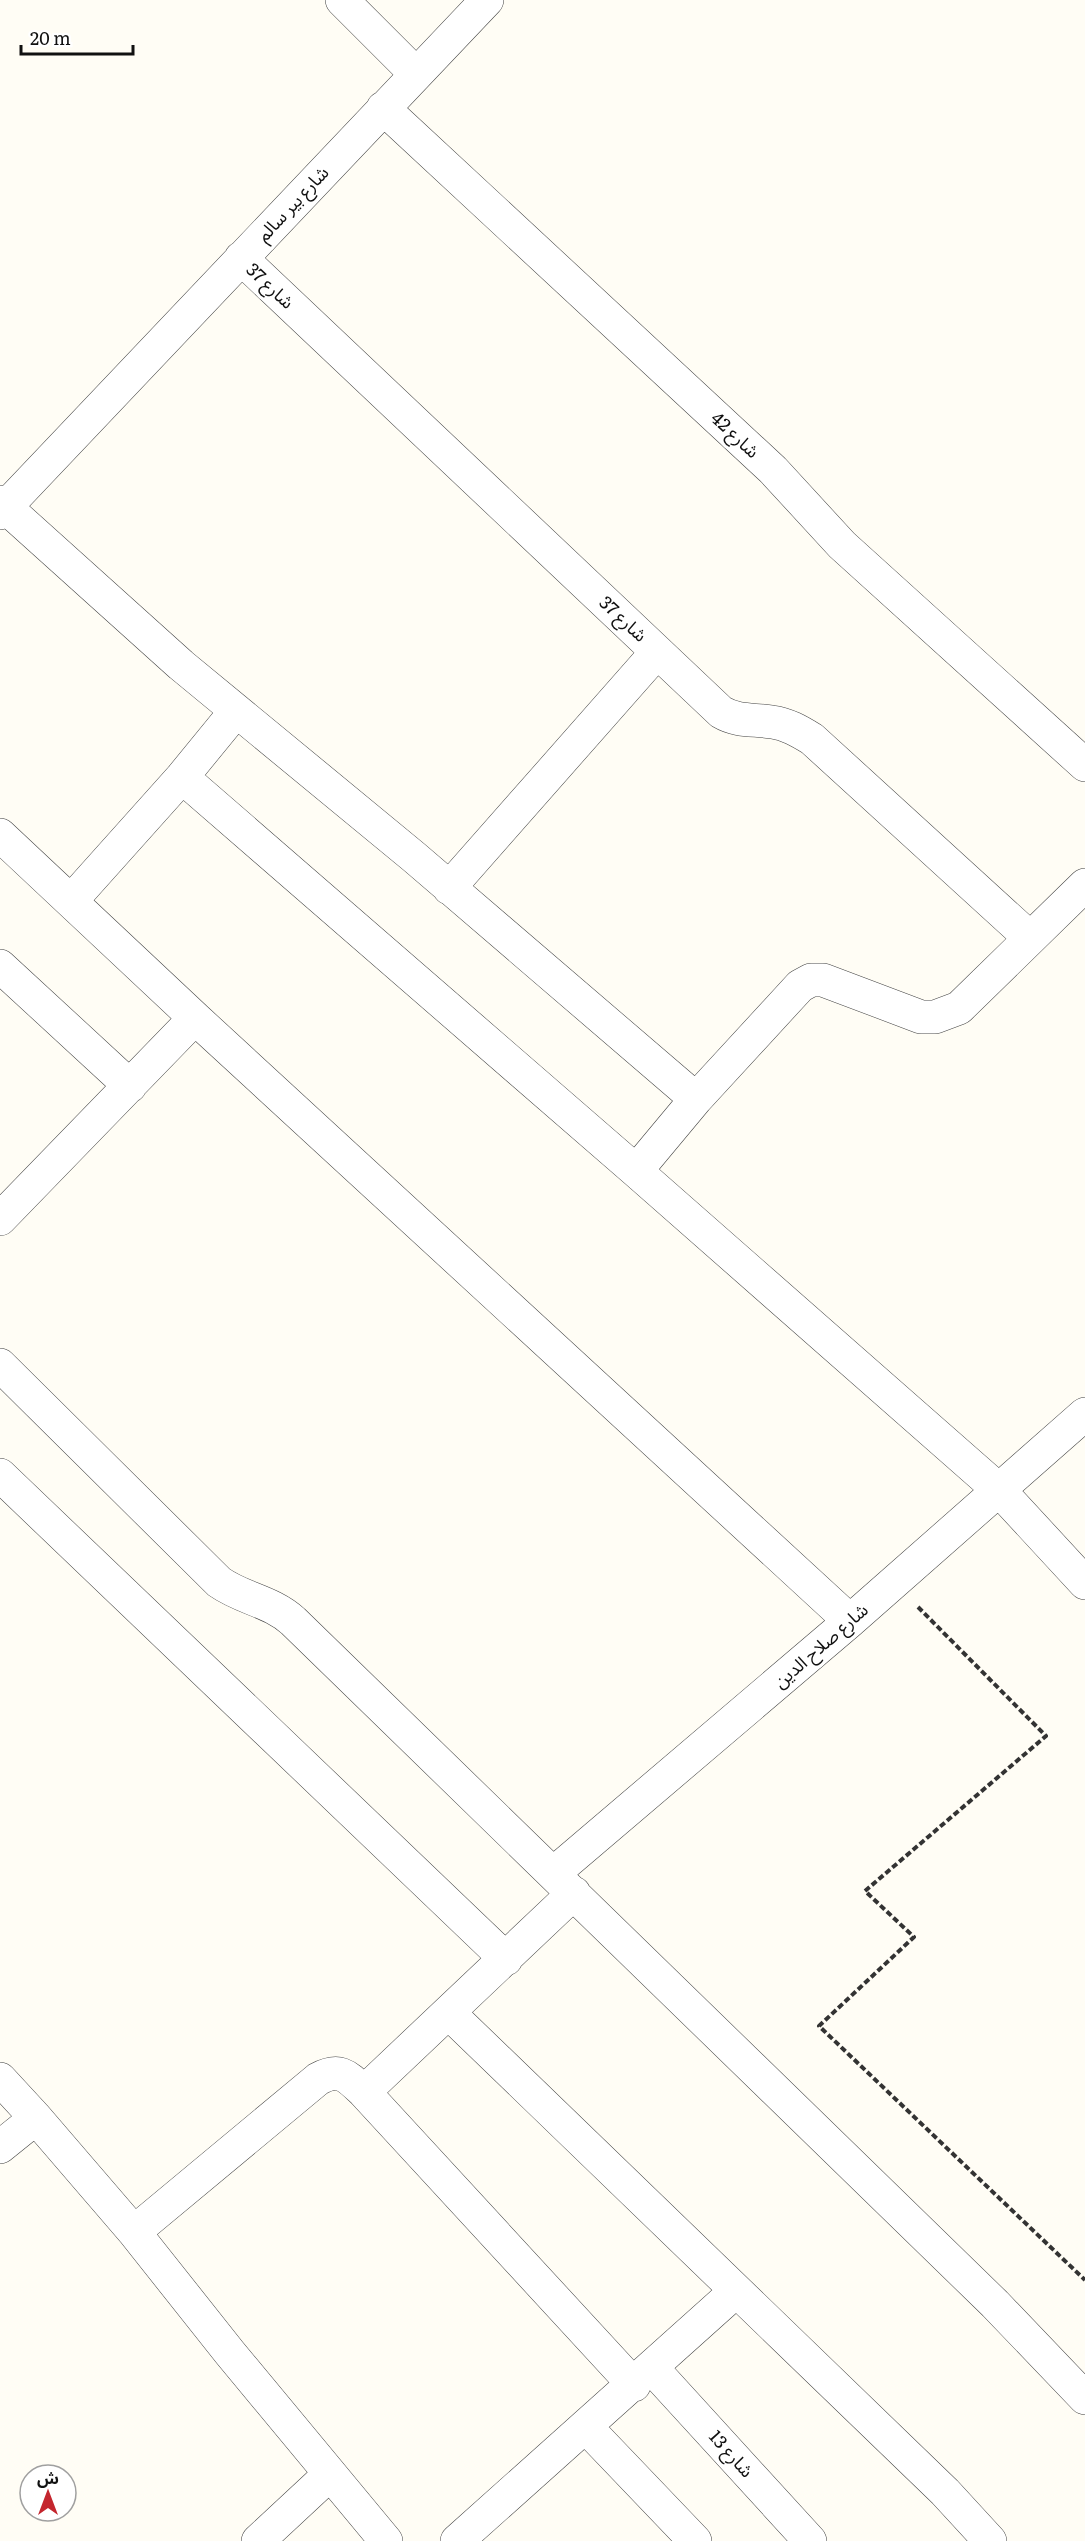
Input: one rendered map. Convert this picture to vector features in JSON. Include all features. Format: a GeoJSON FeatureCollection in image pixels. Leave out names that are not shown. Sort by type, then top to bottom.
{"type":"FeatureCollection","features":[{"type":"Feature","properties":{"kind":"street"},"geometry":{"type":"LineString","coordinates":[[342,0],[416,74]]}},
{"type":"Feature","properties":{"kind":"street","name":"شارع بير سالم"},"geometry":{"type":"LineString","coordinates":[[2,507],[487,0]]}},
{"type":"Feature","properties":{"kind":"street","name":"شارع 42"},"geometry":{"type":"LineString","coordinates":[[383,108],[773,470],[842,545],[1085,765]]}},
{"type":"Feature","properties":{"kind":"street","name":"شارع 37"},"geometry":{"type":"LineString","coordinates":[[241,258],[726,715],[744,721],[786,725],[812,739],[1029,937]]}},
{"type":"Feature","properties":{"kind":"street"},"geometry":{"type":"LineString","coordinates":[[2,507],[172,657],[450,888],[696,1099]]}},
{"type":"Feature","properties":{"kind":"street"},"geometry":{"type":"LineString","coordinates":[[450,888],[657,652]]}},
{"type":"Feature","properties":{"kind":"street"},"geometry":{"type":"LineString","coordinates":[[71,901],[182,777],[236,711]]}},
{"type":"Feature","properties":{"kind":"street"},"geometry":{"type":"LineString","coordinates":[[182,777],[1000,1491],[1085,1583]]}},
{"type":"Feature","properties":{"kind":"street"},"geometry":{"type":"LineString","coordinates":[[0,835],[195,1018],[850,1621]]}},
{"type":"Feature","properties":{"kind":"street"},"geometry":{"type":"LineString","coordinates":[[636,1171],[696,1099],[800,986],[811,980],[823,980],[921,1017],[949,1014],[971,998],[1029,937],[1085,885]]}},
{"type":"Feature","properties":{"kind":"street"},"geometry":{"type":"LineString","coordinates":[[0,966],[130,1086]]}},
{"type":"Feature","properties":{"kind":"street"},"geometry":{"type":"LineString","coordinates":[[0,1219],[195,1018]]}},
{"type":"Feature","properties":{"kind":"street"},"geometry":{"type":"LineString","coordinates":[[0,1365],[219,1582],[242,1596],[269,1603],[282,1611],[995,2304],[1085,2398]]}},
{"type":"Feature","properties":{"kind":"street","name":"شارع صلاح الدين"},"geometry":{"type":"LineString","coordinates":[[364,2091],[506,1959],[564,1883],[850,1621],[1085,1414]]}},
{"type":"Feature","properties":{"kind":"street"},"geometry":{"type":"LineString","coordinates":[[0,1475],[506,1959]]}},
{"type":"Feature","properties":{"kind":"street"},"geometry":{"type":"LineString","coordinates":[[449,2013],[945,2492],[990,2541]]}},
{"type":"Feature","properties":{"kind":"street","name":"شارع 13"},"geometry":{"type":"LineString","coordinates":[[134,2232],[318,2079],[334,2072],[342,2074],[364,2091],[643,2376],[810,2541]]}},
{"type":"Feature","properties":{"kind":"street"},"geometry":{"type":"LineString","coordinates":[[0,2079],[134,2232],[230,2354],[386,2541]]}},
{"type":"Feature","properties":{"kind":"street"},"geometry":{"type":"LineString","coordinates":[[0,2147],[36,2118]]}},
{"type":"Feature","properties":{"kind":"street"},"geometry":{"type":"LineString","coordinates":[[457,2541],[736,2291]]}},
{"type":"Feature","properties":{"kind":"street"},"geometry":{"type":"LineString","coordinates":[[586,2427],[695,2541]]}},
{"type":"Feature","properties":{"kind":"street"},"geometry":{"type":"LineString","coordinates":[[258,2541],[330,2474]]}},
{"type":"Feature","properties":{"kind":"path"},"geometry":{"type":"LineString","coordinates":[[896,1581],[934,1624],[1046,1736],[865,1891],[914,1937],[819,2026],[1085,2280]]}}]}
